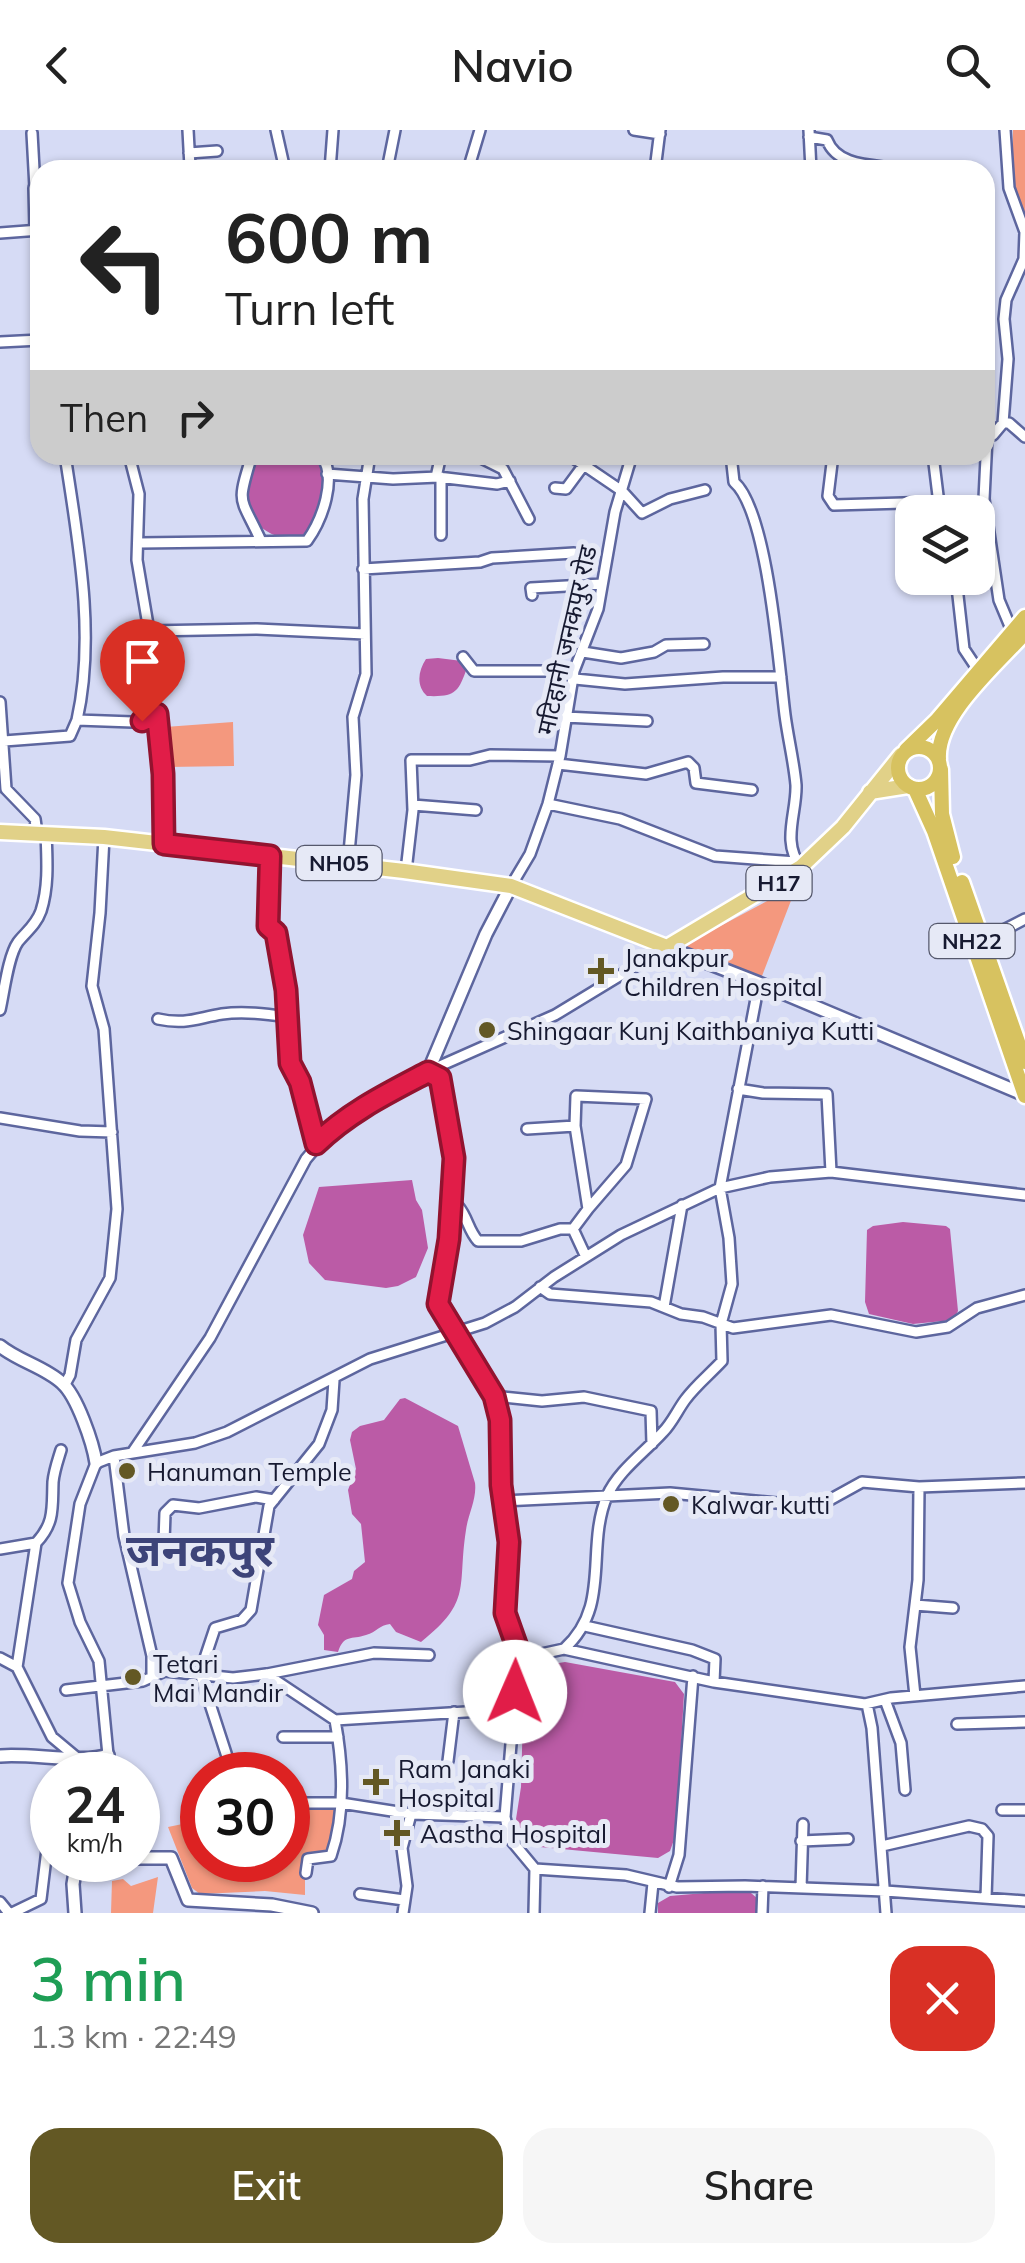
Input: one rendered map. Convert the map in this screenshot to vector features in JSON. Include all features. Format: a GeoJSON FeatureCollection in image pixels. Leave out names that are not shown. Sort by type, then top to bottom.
{"type":"FeatureCollection","features":[{"type":"Feature","properties":{"kind":"highway","name":"NH22"},"geometry":{"type":"LineString","coordinates":[[1025,617],[1018,632],[952,715],[940,738],[945,828],[1025,1062]]}},
{"type":"Feature","properties":{"kind":"highway","name":"NH22"},"geometry":{"type":"LineString","coordinates":[[1018,632],[978,670],[938,720],[904,753],[898,774],[911,787],[934,831],[1025,1096]]}},
{"type":"Feature","properties":{"kind":"highway"},"geometry":{"type":"LineString","coordinates":[[904,753],[925,747],[940,764],[932,784],[911,787]]}},
{"type":"Feature","properties":{"kind":"main road","name":"H17"},"geometry":{"type":"LineString","coordinates":[[667,947],[799,864],[843,827],[904,753]]}},
{"type":"Feature","properties":{"kind":"main road"},"geometry":{"type":"LineString","coordinates":[[870,792],[911,787]]}},
{"type":"Feature","properties":{"kind":"main road","name":"NH05"},"geometry":{"type":"LineString","coordinates":[[0,832],[104,837],[510,886],[667,947]]}},
{"type":"Feature","properties":{"kind":"street"},"geometry":{"type":"LineString","coordinates":[[188,130],[190,160]]}},
{"type":"Feature","properties":{"kind":"street"},"geometry":{"type":"LineString","coordinates":[[276,130],[282,160]]}},
{"type":"Feature","properties":{"kind":"street"},"geometry":{"type":"LineString","coordinates":[[331,160],[333,130]]}},
{"type":"Feature","properties":{"kind":"street"},"geometry":{"type":"LineString","coordinates":[[390,160],[395,130]]}},
{"type":"Feature","properties":{"kind":"street"},"geometry":{"type":"LineString","coordinates":[[471,160],[480,130]]}},
{"type":"Feature","properties":{"kind":"street"},"geometry":{"type":"LineString","coordinates":[[634,130],[660,132],[656,160]]}},
{"type":"Feature","properties":{"kind":"street"},"geometry":{"type":"LineString","coordinates":[[995,431],[1002,423],[1008,359],[1006,300],[1024,259],[1024,223],[1009,188],[1005,130]]}},
{"type":"Feature","properties":{"kind":"street"},"geometry":{"type":"LineString","coordinates":[[32,133],[33,160]]}},
{"type":"Feature","properties":{"kind":"street"},"geometry":{"type":"LineString","coordinates":[[810,160],[809,133],[828,140],[834,154],[846,160]]}},
{"type":"Feature","properties":{"kind":"street"},"geometry":{"type":"LineString","coordinates":[[189,153],[217,152]]}},
{"type":"Feature","properties":{"kind":"street"},"geometry":{"type":"LineString","coordinates":[[0,232],[30,230]]}},
{"type":"Feature","properties":{"kind":"street"},"geometry":{"type":"LineString","coordinates":[[0,342],[30,340]]}},
{"type":"Feature","properties":{"kind":"street"},"geometry":{"type":"LineString","coordinates":[[1002,423],[1009,423],[1025,437]]}},
{"type":"Feature","properties":{"kind":"street"},"geometry":{"type":"LineString","coordinates":[[4,741],[70,736],[76,720],[84,670],[83,615],[78,536],[67,465]]}},
{"type":"Feature","properties":{"kind":"street"},"geometry":{"type":"LineString","coordinates":[[131,465],[138,485],[140,592],[150,632],[151,696],[157,714],[163,774],[164,844]]}},
{"type":"Feature","properties":{"kind":"street"},"geometry":{"type":"LineString","coordinates":[[249,465],[241,497],[261,542]]}},
{"type":"Feature","properties":{"kind":"street"},"geometry":{"type":"LineString","coordinates":[[139,543],[303,541],[310,537],[323,510],[326,465]]}},
{"type":"Feature","properties":{"kind":"street"},"geometry":{"type":"LineString","coordinates":[[348,864],[356,775],[353,717],[366,674],[363,499],[368,465]]}},
{"type":"Feature","properties":{"kind":"street"},"geometry":{"type":"LineString","coordinates":[[440,465],[442,535]]}},
{"type":"Feature","properties":{"kind":"street"},"geometry":{"type":"LineString","coordinates":[[495,465],[503,469],[529,519]]}},
{"type":"Feature","properties":{"kind":"street","name":"मटिहानी जनकपुर रोड"},"geometry":{"type":"LineString","coordinates":[[510,886],[530,854],[548,804],[574,675],[602,584],[615,512],[629,465]]}},
{"type":"Feature","properties":{"kind":"street"},"geometry":{"type":"LineString","coordinates":[[548,804],[620,818],[715,856],[799,864],[790,840],[796,786],[763,559],[743,490],[734,482],[731,465]]}},
{"type":"Feature","properties":{"kind":"street"},"geometry":{"type":"LineString","coordinates":[[831,465],[828,496],[834,506],[895,507]]}},
{"type":"Feature","properties":{"kind":"street"},"geometry":{"type":"LineString","coordinates":[[933,465],[937,495]]}},
{"type":"Feature","properties":{"kind":"street"},"geometry":{"type":"LineString","coordinates":[[985,465],[984,499],[998,600],[1018,632]]}},
{"type":"Feature","properties":{"kind":"street"},"geometry":{"type":"LineString","coordinates":[[556,488],[566,490],[583,466],[645,513],[670,499],[705,490]]}},
{"type":"Feature","properties":{"kind":"street"},"geometry":{"type":"LineString","coordinates":[[328,474],[405,480],[439,477],[496,484],[510,481]]}},
{"type":"Feature","properties":{"kind":"street"},"geometry":{"type":"LineString","coordinates":[[363,568],[574,553]]}},
{"type":"Feature","properties":{"kind":"street"},"geometry":{"type":"LineString","coordinates":[[532,595],[531,588],[602,584]]}},
{"type":"Feature","properties":{"kind":"street"},"geometry":{"type":"LineString","coordinates":[[958,595],[964,648],[978,670]]}},
{"type":"Feature","properties":{"kind":"street"},"geometry":{"type":"LineString","coordinates":[[150,632],[257,629],[364,634]]}},
{"type":"Feature","properties":{"kind":"street"},"geometry":{"type":"LineString","coordinates":[[583,652],[621,658],[654,652],[666,645],[704,644]]}},
{"type":"Feature","properties":{"kind":"street"},"geometry":{"type":"LineString","coordinates":[[463,657],[474,672],[533,670],[636,684],[780,677]]}},
{"type":"Feature","properties":{"kind":"street"},"geometry":{"type":"LineString","coordinates":[[0,702],[6,790],[42,833],[47,879],[41,912],[15,949],[0,1010]]}},
{"type":"Feature","properties":{"kind":"street"},"geometry":{"type":"LineString","coordinates":[[76,720],[133,722],[157,714]]}},
{"type":"Feature","properties":{"kind":"street"},"geometry":{"type":"LineString","coordinates":[[565,717],[647,722]]}},
{"type":"Feature","properties":{"kind":"street"},"geometry":{"type":"LineString","coordinates":[[406,871],[413,805],[410,762],[414,759],[470,760],[490,754],[646,774],[688,762],[694,768],[696,783],[752,790]]}},
{"type":"Feature","properties":{"kind":"street"},"geometry":{"type":"LineString","coordinates":[[413,805],[476,810]]}},
{"type":"Feature","properties":{"kind":"street"},"geometry":{"type":"LineString","coordinates":[[64,1386],[70,1375],[76,1340],[110,1278],[117,1209],[104,1029],[92,986],[104,837]]}},
{"type":"Feature","properties":{"kind":"street"},"geometry":{"type":"LineString","coordinates":[[270,856],[268,926],[276,933],[290,1063],[300,1082],[316,1144]]}},
{"type":"Feature","properties":{"kind":"street"},"geometry":{"type":"LineString","coordinates":[[428,1072],[510,886]]}},
{"type":"Feature","properties":{"kind":"street"},"geometry":{"type":"LineString","coordinates":[[984,940],[1025,919]]}},
{"type":"Feature","properties":{"kind":"street"},"geometry":{"type":"LineString","coordinates":[[132,1453],[210,1338],[316,1144],[333,1127],[366,1104],[428,1072],[555,1016],[667,947]]}},
{"type":"Feature","properties":{"kind":"street","name":"NH05"},"geometry":{"type":"LineString","coordinates":[[667,947],[759,982],[1025,1096]]}},
{"type":"Feature","properties":{"kind":"street"},"geometry":{"type":"LineString","coordinates":[[564,1649],[585,1626],[594,1599],[598,1534],[607,1496],[666,1429],[686,1398],[722,1361],[721,1324],[732,1284],[730,1238],[720,1188],[759,982]]}},
{"type":"Feature","properties":{"kind":"street"},"geometry":{"type":"LineString","coordinates":[[158,1019],[178,1023],[220,1014],[288,1017]]}},
{"type":"Feature","properties":{"kind":"street"},"geometry":{"type":"LineString","coordinates":[[428,1072],[440,1078],[454,1158],[446,1260],[438,1304],[494,1396],[503,1440],[501,1485],[509,1542],[505,1613],[518,1659],[505,1817],[510,1839],[535,1869],[534,1913]]}},
{"type":"Feature","properties":{"kind":"street"},"geometry":{"type":"LineString","coordinates":[[738,1089],[827,1094],[831,1172]]}},
{"type":"Feature","properties":{"kind":"street"},"geometry":{"type":"LineString","coordinates":[[573,1229],[626,1165],[646,1099],[576,1096],[575,1126],[588,1210]]}},
{"type":"Feature","properties":{"kind":"street"},"geometry":{"type":"LineString","coordinates":[[0,1118],[80,1132],[112,1132]]}},
{"type":"Feature","properties":{"kind":"street"},"geometry":{"type":"LineString","coordinates":[[527,1129],[575,1126]]}},
{"type":"Feature","properties":{"kind":"street"},"geometry":{"type":"LineString","coordinates":[[96,1463],[114,1456],[195,1443],[227,1432],[370,1359],[455,1334],[500,1315],[621,1235],[720,1188],[770,1177],[831,1172],[1025,1196]]}},
{"type":"Feature","properties":{"kind":"street"},"geometry":{"type":"LineString","coordinates":[[451,1205],[458,1206],[467,1216],[468,1230],[478,1241],[521,1241],[573,1229]]}},
{"type":"Feature","properties":{"kind":"street"},"geometry":{"type":"LineString","coordinates":[[664,1307],[682,1205]]}},
{"type":"Feature","properties":{"kind":"street"},"geometry":{"type":"LineString","coordinates":[[573,1229],[586,1257]]}},
{"type":"Feature","properties":{"kind":"street"},"geometry":{"type":"LineString","coordinates":[[540,1288],[550,1294],[623,1298],[721,1324],[756,1327],[830,1315],[895,1329],[932,1332],[956,1323],[977,1308],[1025,1295]]}},
{"type":"Feature","properties":{"kind":"street"},"geometry":{"type":"LineString","coordinates":[[0,1346],[64,1386],[91,1437],[96,1463],[80,1504],[68,1584],[99,1662],[108,1752]]}},
{"type":"Feature","properties":{"kind":"street"},"geometry":{"type":"LineString","coordinates":[[226,1752],[200,1673],[215,1628],[242,1620],[250,1610],[264,1524],[274,1500],[308,1461],[327,1427],[334,1380]]}},
{"type":"Feature","properties":{"kind":"street"},"geometry":{"type":"LineString","coordinates":[[494,1396],[542,1401],[584,1397],[651,1411],[652,1444]]}},
{"type":"Feature","properties":{"kind":"street"},"geometry":{"type":"LineString","coordinates":[[0,1549],[36,1543],[47,1532],[55,1511],[54,1481],[61,1450]]}},
{"type":"Feature","properties":{"kind":"street"},"geometry":{"type":"LineString","coordinates":[[114,1456],[122,1522],[152,1656],[152,1677]]}},
{"type":"Feature","properties":{"kind":"street"},"geometry":{"type":"LineString","coordinates":[[506,1500],[700,1494],[809,1506],[824,1503],[862,1482],[919,1487],[1025,1483]]}},
{"type":"Feature","properties":{"kind":"street"},"geometry":{"type":"LineString","coordinates":[[915,1696],[910,1646],[919,1487]]}},
{"type":"Feature","properties":{"kind":"street"},"geometry":{"type":"LineString","coordinates":[[129,1550],[166,1540],[165,1513],[173,1506],[198,1508],[256,1497],[274,1500]]}},
{"type":"Feature","properties":{"kind":"street"},"geometry":{"type":"LineString","coordinates":[[55,1511],[80,1504]]}},
{"type":"Feature","properties":{"kind":"street"},"geometry":{"type":"LineString","coordinates":[[36,1543],[16,1666],[52,1737],[70,1752]]}},
{"type":"Feature","properties":{"kind":"street"},"geometry":{"type":"LineString","coordinates":[[915,1605],[953,1608]]}},
{"type":"Feature","properties":{"kind":"street"},"geometry":{"type":"LineString","coordinates":[[585,1626],[692,1650],[715,1659],[714,1682]]}},
{"type":"Feature","properties":{"kind":"street"},"geometry":{"type":"LineString","coordinates":[[518,1659],[564,1649],[714,1682],[867,1704],[1025,1686]]}},
{"type":"Feature","properties":{"kind":"street"},"geometry":{"type":"LineString","coordinates":[[66,1690],[142,1682],[166,1671],[232,1678],[374,1654],[430,1654]]}},
{"type":"Feature","properties":{"kind":"street"},"geometry":{"type":"LineString","coordinates":[[0,1658],[16,1666]]}},
{"type":"Feature","properties":{"kind":"street"},"geometry":{"type":"LineString","coordinates":[[267,1674],[334,1720],[514,1710]]}},
{"type":"Feature","properties":{"kind":"street"},"geometry":{"type":"LineString","coordinates":[[669,1887],[678,1855],[694,1676]]}},
{"type":"Feature","properties":{"kind":"street"},"geometry":{"type":"LineString","coordinates":[[885,1700],[901,1743],[905,1790]]}},
{"type":"Feature","properties":{"kind":"street"},"geometry":{"type":"LineString","coordinates":[[867,1704],[886,1913]]}},
{"type":"Feature","properties":{"kind":"street"},"geometry":{"type":"LineString","coordinates":[[448,1761],[454,1712]]}},
{"type":"Feature","properties":{"kind":"street"},"geometry":{"type":"LineString","coordinates":[[310,1858],[332,1856],[339,1834],[341,1802],[334,1720]]}},
{"type":"Feature","properties":{"kind":"street"},"geometry":{"type":"LineString","coordinates":[[958,1724],[1025,1722]]}},
{"type":"Feature","properties":{"kind":"street"},"geometry":{"type":"LineString","coordinates":[[283,1737],[338,1737]]}},
{"type":"Feature","properties":{"kind":"street"},"geometry":{"type":"LineString","coordinates":[[0,1756],[30,1755]]}},
{"type":"Feature","properties":{"kind":"street"},"geometry":{"type":"LineString","coordinates":[[310,1803],[341,1802],[412,1814],[505,1817]]}},
{"type":"Feature","properties":{"kind":"street"},"geometry":{"type":"LineString","coordinates":[[1002,1810],[1025,1810]]}},
{"type":"Feature","properties":{"kind":"street"},"geometry":{"type":"LineString","coordinates":[[403,1913],[407,1886],[402,1848],[412,1814]]}},
{"type":"Feature","properties":{"kind":"street"},"geometry":{"type":"LineString","coordinates":[[802,1888],[803,1824]]}},
{"type":"Feature","properties":{"kind":"street"},"geometry":{"type":"LineString","coordinates":[[882,1846],[969,1826],[982,1829],[988,1836],[986,1898]]}},
{"type":"Feature","properties":{"kind":"street"},"geometry":{"type":"LineString","coordinates":[[801,1841],[848,1840]]}},
{"type":"Feature","properties":{"kind":"street"},"geometry":{"type":"LineString","coordinates":[[160,1858],[172,1858],[188,1907],[272,1905],[312,1913]]}},
{"type":"Feature","properties":{"kind":"street"},"geometry":{"type":"LineString","coordinates":[[535,1869],[626,1875],[669,1887],[885,1891],[1025,1902]]}},
{"type":"Feature","properties":{"kind":"street"},"geometry":{"type":"LineString","coordinates":[[0,1902],[11,1913],[41,1899],[43,1882]]}},
{"type":"Feature","properties":{"kind":"street"},"geometry":{"type":"LineString","coordinates":[[74,1882],[75,1913]]}},
{"type":"Feature","properties":{"kind":"street"},"geometry":{"type":"LineString","coordinates":[[650,1913],[653,1883]]}},
{"type":"Feature","properties":{"kind":"street"},"geometry":{"type":"LineString","coordinates":[[762,1913],[763,1886]]}},
{"type":"Feature","properties":{"kind":"street"},"geometry":{"type":"LineString","coordinates":[[360,1894],[404,1900]]}},
{"type":"Feature","properties":{"kind":"shaded area"},"geometry":{"type":"Polygon","coordinates":[[[1013,130],[1025,130],[1025,213],[1021,213],[1012,182],[1013,130]]]}},
{"type":"Feature","properties":{"kind":"shaded area"},"geometry":{"type":"Polygon","coordinates":[[[253,465],[322,465],[318,514],[309,532],[292,539],[262,528],[244,502],[253,465]]]}},
{"type":"Feature","properties":{"kind":"shaded area"},"geometry":{"type":"Polygon","coordinates":[[[426,659],[462,661],[467,668],[454,692],[427,696],[420,683],[421,668],[426,659]]]}},
{"type":"Feature","properties":{"kind":"shaded area"},"geometry":{"type":"Polygon","coordinates":[[[233,722],[234,766],[168,767],[165,727],[233,722]]]}},
{"type":"Feature","properties":{"kind":"shaded area"},"geometry":{"type":"Polygon","coordinates":[[[797,885],[762,976],[681,947],[797,885]]]}},
{"type":"Feature","properties":{"kind":"shaded area"},"geometry":{"type":"Polygon","coordinates":[[[412,1180],[428,1248],[416,1277],[386,1288],[325,1280],[309,1263],[303,1235],[319,1187],[412,1180]]]}},
{"type":"Feature","properties":{"kind":"shaded area"},"geometry":{"type":"Polygon","coordinates":[[[903,1222],[950,1229],[958,1311],[953,1320],[913,1324],[869,1314],[865,1302],[867,1230],[903,1222]]]}},
{"type":"Feature","properties":{"kind":"shaded area"},"geometry":{"type":"Polygon","coordinates":[[[405,1398],[458,1426],[475,1483],[460,1592],[449,1615],[421,1642],[396,1632],[390,1624],[346,1640],[338,1652],[324,1650],[324,1635],[318,1625],[324,1595],[352,1579],[354,1571],[365,1562],[361,1524],[352,1514],[348,1490],[356,1469],[352,1432],[384,1420],[405,1398]]]}},
{"type":"Feature","properties":{"kind":"shaded area"},"geometry":{"type":"Polygon","coordinates":[[[565,1662],[675,1682],[684,1694],[676,1834],[670,1851],[658,1858],[540,1847],[525,1838],[516,1819],[521,1787],[524,1677],[534,1667],[565,1662]]]}},
{"type":"Feature","properties":{"kind":"shaded area"},"geometry":{"type":"Polygon","coordinates":[[[310,1807],[335,1807],[336,1835],[329,1838],[329,1852],[310,1854],[310,1807]]]}},
{"type":"Feature","properties":{"kind":"shaded area"},"geometry":{"type":"Polygon","coordinates":[[[180,1825],[180,1858],[168,1827],[180,1825]]]}},
{"type":"Feature","properties":{"kind":"shaded area"},"geometry":{"type":"Polygon","coordinates":[[[112,1882],[131,1886],[157,1882],[153,1913],[111,1913],[112,1882]]]}},
{"type":"Feature","properties":{"kind":"shaded area"},"geometry":{"type":"Polygon","coordinates":[[[190,1882],[305,1882],[305,1895],[265,1891],[200,1894],[190,1882]]]}},
{"type":"Feature","properties":{"kind":"shaded area"},"geometry":{"type":"Polygon","coordinates":[[[751,1893],[758,1899],[758,1913],[658,1913],[658,1903],[670,1896],[751,1893]]]}},
{"type":"Feature","properties":{"kind":"place","name":"Janakpur Children Hospital"},"geometry":{"type":"Point","coordinates":[601,971]}},
{"type":"Feature","properties":{"kind":"place","name":"Shingaar Kunj Kaithbaniya Kutti"},"geometry":{"type":"Point","coordinates":[487,1030]}},
{"type":"Feature","properties":{"kind":"place","name":"Hanuman Temple"},"geometry":{"type":"Point","coordinates":[127,1471]}},
{"type":"Feature","properties":{"kind":"place","name":"Kalwar kutti"},"geometry":{"type":"Point","coordinates":[671,1504]}},
{"type":"Feature","properties":{"kind":"place","name":"Tetari Mai Mandir"},"geometry":{"type":"Point","coordinates":[133,1677]}},
{"type":"Feature","properties":{"kind":"place","name":"Ram Janaki Hospital"},"geometry":{"type":"Point","coordinates":[376,1782]}},
{"type":"Feature","properties":{"kind":"place","name":"Aastha Hospital"},"geometry":{"type":"Point","coordinates":[397,1833]}},
{"type":"Feature","properties":{"kind":"district","name":"जनकपुर"},"geometry":{"type":"Point","coordinates":[200,1549]}},
{"type":"Feature","properties":{"kind":"route"},"geometry":{"type":"LineString","coordinates":[[142,721],[157,714],[164,844],[270,856],[268,926],[276,933],[286,990],[290,1063],[300,1082],[316,1144],[366,1104],[428,1072],[440,1078],[454,1158],[449,1239],[438,1304],[494,1396],[500,1420],[501,1485],[509,1542],[505,1613],[517,1647],[515,1692]]}}]}
